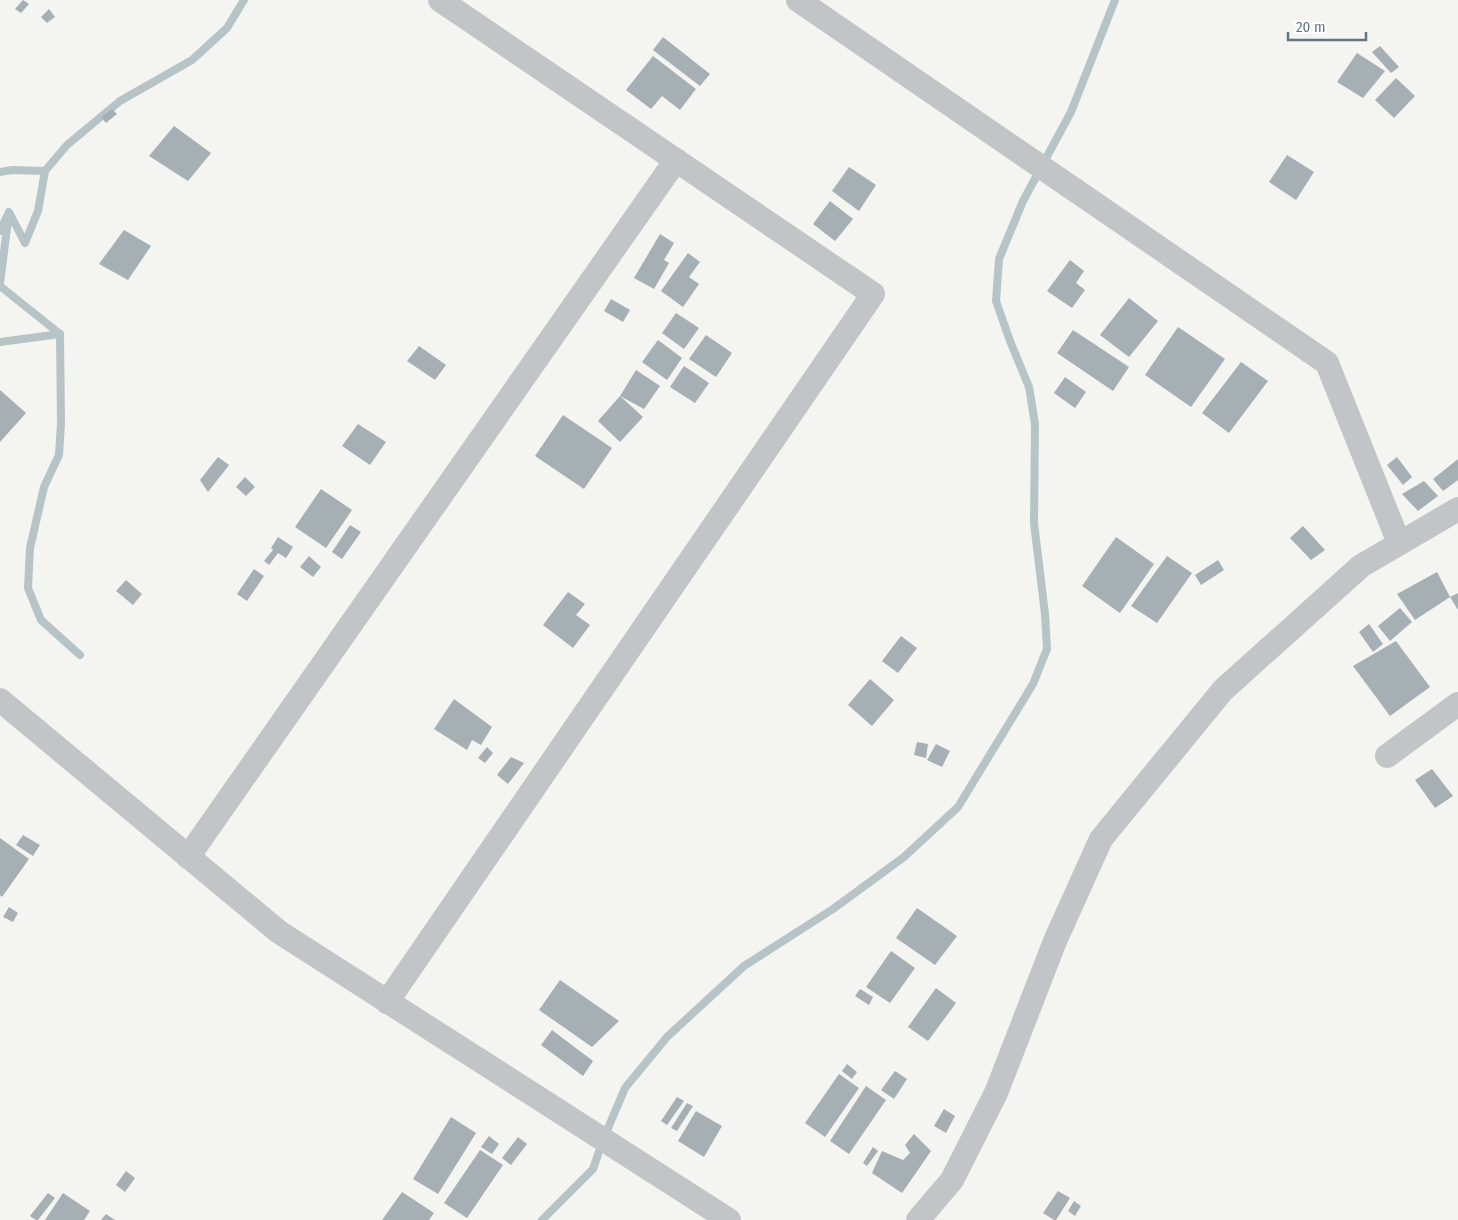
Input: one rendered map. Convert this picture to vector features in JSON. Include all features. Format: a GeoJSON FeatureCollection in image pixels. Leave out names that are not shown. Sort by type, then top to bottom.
{"type":"FeatureCollection","features":[{"type":"Feature","properties":{"kind":"street"},"geometry":{"type":"LineString","coordinates":[[387,1002],[874,294],[440,0]]}},
{"type":"Feature","properties":{"kind":"street"},"geometry":{"type":"LineString","coordinates":[[798,0],[1327,364],[1399,544]]}},
{"type":"Feature","properties":{"kind":"street"},"geometry":{"type":"LineString","coordinates":[[188,857],[676,160]]}},
{"type":"Feature","properties":{"kind":"street"},"geometry":{"type":"LineString","coordinates":[[918,1220],[952,1180],[996,1093],[1055,941],[1102,840],[1223,690],[1361,566],[1458,509]]}},
{"type":"Feature","properties":{"kind":"street"},"geometry":{"type":"LineString","coordinates":[[0,700],[279,932],[729,1220]]}},
{"type":"Feature","properties":{"kind":"street"},"geometry":{"type":"LineString","coordinates":[[1387,756],[1458,704]]}},
{"type":"Feature","properties":{"kind":"building"},"geometry":{"type":"Polygon","coordinates":[[[23,0],[29,4],[21,13],[15,9],[23,0]]]}},
{"type":"Feature","properties":{"kind":"building"},"geometry":{"type":"Polygon","coordinates":[[[49,9],[55,17],[47,23],[41,17],[49,9]]]}},
{"type":"Feature","properties":{"kind":"building"},"geometry":{"type":"Polygon","coordinates":[[[663,37],[710,74],[700,86],[653,50],[663,37]]]}},
{"type":"Feature","properties":{"kind":"building"},"geometry":{"type":"Polygon","coordinates":[[[1380,46],[1399,67],[1391,73],[1372,52],[1380,46]]]}},
{"type":"Feature","properties":{"kind":"building"},"geometry":{"type":"Polygon","coordinates":[[[1357,53],[1385,71],[1363,98],[1337,82],[1357,53]]]}},
{"type":"Feature","properties":{"kind":"building"},"geometry":{"type":"Polygon","coordinates":[[[653,56],[696,89],[680,110],[662,96],[651,109],[626,90],[653,56]]]}},
{"type":"Feature","properties":{"kind":"building"},"geometry":{"type":"Polygon","coordinates":[[[1396,78],[1415,96],[1394,118],[1375,100],[1396,78]]]}},
{"type":"Feature","properties":{"kind":"building"},"geometry":{"type":"Polygon","coordinates":[[[112,109],[117,114],[106,123],[101,117],[112,109]]]}},
{"type":"Feature","properties":{"kind":"building"},"geometry":{"type":"Polygon","coordinates":[[[174,126],[211,153],[188,181],[149,156],[174,126]]]}},
{"type":"Feature","properties":{"kind":"building"},"geometry":{"type":"Polygon","coordinates":[[[1287,155],[1314,172],[1296,200],[1269,182],[1287,155]]]}},
{"type":"Feature","properties":{"kind":"building"},"geometry":{"type":"Polygon","coordinates":[[[849,167],[876,185],[859,211],[832,191],[849,167]]]}},
{"type":"Feature","properties":{"kind":"building"},"geometry":{"type":"Polygon","coordinates":[[[830,201],[853,219],[835,241],[813,224],[830,201]]]}},
{"type":"Feature","properties":{"kind":"building"},"geometry":{"type":"Polygon","coordinates":[[[124,230],[151,246],[128,280],[99,264],[124,230]]]}},
{"type":"Feature","properties":{"kind":"building"},"geometry":{"type":"Polygon","coordinates":[[[660,234],[674,243],[664,260],[669,263],[654,289],[634,278],[660,234]]]}},
{"type":"Feature","properties":{"kind":"building"},"geometry":{"type":"Polygon","coordinates":[[[688,253],[700,262],[689,277],[699,284],[683,307],[661,291],[688,253]]]}},
{"type":"Feature","properties":{"kind":"building"},"geometry":{"type":"Polygon","coordinates":[[[1070,260],[1084,271],[1076,283],[1085,290],[1072,308],[1047,291],[1070,260]]]}},
{"type":"Feature","properties":{"kind":"building"},"geometry":{"type":"Polygon","coordinates":[[[1129,298],[1158,321],[1129,357],[1100,335],[1129,298]]]}},
{"type":"Feature","properties":{"kind":"building"},"geometry":{"type":"Polygon","coordinates":[[[611,299],[630,310],[623,322],[604,311],[611,299]]]}},
{"type":"Feature","properties":{"kind":"building"},"geometry":{"type":"Polygon","coordinates":[[[676,313],[699,328],[684,349],[662,333],[676,313]]]}},
{"type":"Feature","properties":{"kind":"building"},"geometry":{"type":"Polygon","coordinates":[[[1178,327],[1225,359],[1191,407],[1145,375],[1178,327]]]}},
{"type":"Feature","properties":{"kind":"building"},"geometry":{"type":"Polygon","coordinates":[[[1073,330],[1129,367],[1113,391],[1057,353],[1073,330]]]}},
{"type":"Feature","properties":{"kind":"building"},"geometry":{"type":"Polygon","coordinates":[[[706,335],[732,353],[716,377],[689,359],[706,335]]]}},
{"type":"Feature","properties":{"kind":"building"},"geometry":{"type":"Polygon","coordinates":[[[658,340],[682,358],[667,380],[642,362],[658,340]]]}},
{"type":"Feature","properties":{"kind":"building"},"geometry":{"type":"Polygon","coordinates":[[[419,346],[446,365],[435,380],[407,361],[419,346]]]}},
{"type":"Feature","properties":{"kind":"building"},"geometry":{"type":"Polygon","coordinates":[[[1241,362],[1268,381],[1229,433],[1202,413],[1241,362]]]}},
{"type":"Feature","properties":{"kind":"building"},"geometry":{"type":"Polygon","coordinates":[[[684,366],[709,383],[695,403],[670,387],[684,366]]]}},
{"type":"Feature","properties":{"kind":"building"},"geometry":{"type":"Polygon","coordinates":[[[636,370],[660,386],[644,409],[620,396],[636,370]]]}},
{"type":"Feature","properties":{"kind":"building"},"geometry":{"type":"Polygon","coordinates":[[[1065,377],[1086,392],[1075,408],[1054,393],[1065,377]]]}},
{"type":"Feature","properties":{"kind":"building"},"geometry":{"type":"Polygon","coordinates":[[[0,390],[26,413],[0,442],[0,390]]]}},
{"type":"Feature","properties":{"kind":"building"},"geometry":{"type":"Polygon","coordinates":[[[620,396],[643,417],[620,442],[598,421],[620,396]]]}},
{"type":"Feature","properties":{"kind":"building"},"geometry":{"type":"Polygon","coordinates":[[[563,415],[612,448],[584,489],[535,456],[563,415]]]}},
{"type":"Feature","properties":{"kind":"building"},"geometry":{"type":"Polygon","coordinates":[[[358,424],[386,442],[370,465],[342,446],[358,424]]]}},
{"type":"Feature","properties":{"kind":"building"},"geometry":{"type":"Polygon","coordinates":[[[218,457],[229,465],[208,492],[200,480],[218,457]]]}},
{"type":"Feature","properties":{"kind":"building"},"geometry":{"type":"Polygon","coordinates":[[[1397,457],[1412,477],[1403,485],[1387,465],[1397,457]]]}},
{"type":"Feature","properties":{"kind":"building"},"geometry":{"type":"Polygon","coordinates":[[[1458,459],[1458,480],[1443,491],[1433,479],[1458,459]]]}},
{"type":"Feature","properties":{"kind":"building"},"geometry":{"type":"Polygon","coordinates":[[[245,477],[255,487],[246,496],[236,487],[245,477]]]}},
{"type":"Feature","properties":{"kind":"building"},"geometry":{"type":"Polygon","coordinates":[[[1424,481],[1438,496],[1418,511],[1402,494],[1424,481]]]}},
{"type":"Feature","properties":{"kind":"building"},"geometry":{"type":"Polygon","coordinates":[[[321,489],[352,510],[326,548],[295,527],[321,489]]]}},
{"type":"Feature","properties":{"kind":"building"},"geometry":{"type":"Polygon","coordinates":[[[350,525],[361,532],[342,559],[332,552],[350,525]]]}},
{"type":"Feature","properties":{"kind":"building"},"geometry":{"type":"Polygon","coordinates":[[[1303,526],[1325,550],[1311,560],[1290,538],[1303,526]]]}},
{"type":"Feature","properties":{"kind":"building"},"geometry":{"type":"Polygon","coordinates":[[[278,537],[293,547],[286,558],[278,553],[269,565],[264,561],[273,550],[271,548],[278,537]]]}},
{"type":"Feature","properties":{"kind":"building"},"geometry":{"type":"Polygon","coordinates":[[[1116,537],[1154,564],[1120,613],[1082,586],[1116,537]]]}},
{"type":"Feature","properties":{"kind":"building"},"geometry":{"type":"Polygon","coordinates":[[[309,556],[321,567],[313,577],[300,567],[309,556]]]}},
{"type":"Feature","properties":{"kind":"building"},"geometry":{"type":"Polygon","coordinates":[[[1167,556],[1192,573],[1157,623],[1131,606],[1167,556]]]}},
{"type":"Feature","properties":{"kind":"building"},"geometry":{"type":"Polygon","coordinates":[[[1218,560],[1224,570],[1201,585],[1195,575],[1218,560]]]}},
{"type":"Feature","properties":{"kind":"building"},"geometry":{"type":"Polygon","coordinates":[[[254,569],[264,576],[247,601],[237,594],[254,569]]]}},
{"type":"Feature","properties":{"kind":"building"},"geometry":{"type":"Polygon","coordinates":[[[1437,572],[1450,597],[1415,620],[1397,594],[1437,572]]]}},
{"type":"Feature","properties":{"kind":"building"},"geometry":{"type":"Polygon","coordinates":[[[126,580],[142,594],[133,605],[116,591],[126,580]]]}},
{"type":"Feature","properties":{"kind":"building"},"geometry":{"type":"Polygon","coordinates":[[[568,592],[585,604],[576,615],[590,625],[573,648],[543,625],[568,592]]]}},
{"type":"Feature","properties":{"kind":"building"},"geometry":{"type":"Polygon","coordinates":[[[1458,593],[1458,610],[1450,597],[1458,593]]]}},
{"type":"Feature","properties":{"kind":"building"},"geometry":{"type":"Polygon","coordinates":[[[1400,608],[1412,622],[1390,641],[1378,626],[1400,608]]]}},
{"type":"Feature","properties":{"kind":"building"},"geometry":{"type":"Polygon","coordinates":[[[1369,624],[1383,644],[1373,652],[1359,632],[1369,624]]]}},
{"type":"Feature","properties":{"kind":"building"},"geometry":{"type":"Polygon","coordinates":[[[901,636],[917,648],[898,673],[882,661],[901,636]]]}},
{"type":"Feature","properties":{"kind":"building"},"geometry":{"type":"Polygon","coordinates":[[[1396,641],[1430,687],[1390,716],[1353,666],[1396,641]]]}},
{"type":"Feature","properties":{"kind":"building"},"geometry":{"type":"Polygon","coordinates":[[[870,679],[894,700],[872,726],[848,705],[870,679]]]}},
{"type":"Feature","properties":{"kind":"building"},"geometry":{"type":"Polygon","coordinates":[[[454,699],[492,727],[481,745],[472,740],[467,750],[434,729],[454,699]]]}},
{"type":"Feature","properties":{"kind":"building"},"geometry":{"type":"Polygon","coordinates":[[[917,742],[928,744],[926,758],[914,755],[917,742]]]}},
{"type":"Feature","properties":{"kind":"building"},"geometry":{"type":"Polygon","coordinates":[[[936,744],[950,751],[942,767],[927,760],[936,744]]]}},
{"type":"Feature","properties":{"kind":"building"},"geometry":{"type":"Polygon","coordinates":[[[487,747],[493,753],[485,763],[478,758],[487,747]]]}},
{"type":"Feature","properties":{"kind":"building"},"geometry":{"type":"Polygon","coordinates":[[[511,757],[524,763],[508,784],[497,775],[511,757]]]}},
{"type":"Feature","properties":{"kind":"building"},"geometry":{"type":"Polygon","coordinates":[[[1432,769],[1453,796],[1435,808],[1415,780],[1432,769]]]}},
{"type":"Feature","properties":{"kind":"building"},"geometry":{"type":"Polygon","coordinates":[[[23,835],[40,845],[33,856],[16,845],[23,835]]]}},
{"type":"Feature","properties":{"kind":"building"},"geometry":{"type":"Polygon","coordinates":[[[0,838],[29,859],[2,897],[0,895],[0,838]]]}},
{"type":"Feature","properties":{"kind":"building"},"geometry":{"type":"Polygon","coordinates":[[[9,907],[18,913],[13,922],[3,917],[9,907]]]}},
{"type":"Feature","properties":{"kind":"building"},"geometry":{"type":"Polygon","coordinates":[[[917,908],[957,936],[935,965],[896,938],[917,908]]]}},
{"type":"Feature","properties":{"kind":"building"},"geometry":{"type":"Polygon","coordinates":[[[891,951],[915,968],[890,1003],[866,987],[891,951]]]}},
{"type":"Feature","properties":{"kind":"building"},"geometry":{"type":"Polygon","coordinates":[[[560,980],[619,1021],[592,1047],[539,1010],[560,980]]]}},
{"type":"Feature","properties":{"kind":"building"},"geometry":{"type":"Polygon","coordinates":[[[936,988],[956,1003],[928,1041],[908,1027],[936,988]]]}},
{"type":"Feature","properties":{"kind":"building"},"geometry":{"type":"Polygon","coordinates":[[[860,989],[873,997],[869,1005],[855,996],[860,989]]]}},
{"type":"Feature","properties":{"kind":"building"},"geometry":{"type":"Polygon","coordinates":[[[552,1030],[593,1061],[583,1076],[541,1045],[552,1030]]]}},
{"type":"Feature","properties":{"kind":"building"},"geometry":{"type":"Polygon","coordinates":[[[847,1064],[857,1072],[852,1079],[842,1071],[847,1064]]]}},
{"type":"Feature","properties":{"kind":"building"},"geometry":{"type":"Polygon","coordinates":[[[895,1071],[907,1079],[894,1099],[881,1090],[895,1071]]]}},
{"type":"Feature","properties":{"kind":"building"},"geometry":{"type":"Polygon","coordinates":[[[839,1074],[859,1088],[825,1137],[805,1123],[839,1074]]]}},
{"type":"Feature","properties":{"kind":"building"},"geometry":{"type":"Polygon","coordinates":[[[866,1086],[886,1100],[849,1154],[830,1141],[866,1086]]]}},
{"type":"Feature","properties":{"kind":"building"},"geometry":{"type":"Polygon","coordinates":[[[677,1097],[684,1101],[667,1125],[661,1121],[677,1097]]]}},
{"type":"Feature","properties":{"kind":"building"},"geometry":{"type":"Polygon","coordinates":[[[687,1103],[693,1106],[677,1131],[671,1128],[687,1103]]]}},
{"type":"Feature","properties":{"kind":"building"},"geometry":{"type":"Polygon","coordinates":[[[944,1109],[955,1116],[946,1133],[934,1126],[944,1109]]]}},
{"type":"Feature","properties":{"kind":"building"},"geometry":{"type":"Polygon","coordinates":[[[696,1111],[722,1126],[704,1157],[678,1141],[696,1111]]]}},
{"type":"Feature","properties":{"kind":"building"},"geometry":{"type":"Polygon","coordinates":[[[451,1117],[476,1133],[438,1194],[413,1179],[451,1117]]]}},
{"type":"Feature","properties":{"kind":"building"},"geometry":{"type":"Polygon","coordinates":[[[914,1134],[931,1151],[902,1193],[872,1173],[882,1151],[903,1160],[910,1153],[905,1145],[914,1134]]]}},
{"type":"Feature","properties":{"kind":"building"},"geometry":{"type":"Polygon","coordinates":[[[489,1136],[499,1144],[492,1154],[481,1147],[489,1136]]]}},
{"type":"Feature","properties":{"kind":"building"},"geometry":{"type":"Polygon","coordinates":[[[518,1137],[527,1144],[511,1165],[502,1158],[518,1137]]]}},
{"type":"Feature","properties":{"kind":"building"},"geometry":{"type":"Polygon","coordinates":[[[873,1147],[878,1151],[867,1166],[863,1163],[873,1147]]]}},
{"type":"Feature","properties":{"kind":"building"},"geometry":{"type":"Polygon","coordinates":[[[480,1150],[503,1165],[467,1218],[444,1203],[480,1150]]]}},
{"type":"Feature","properties":{"kind":"building"},"geometry":{"type":"Polygon","coordinates":[[[126,1171],[135,1178],[125,1192],[116,1185],[126,1171]]]}},
{"type":"Feature","properties":{"kind":"building"},"geometry":{"type":"Polygon","coordinates":[[[1058,1191],[1070,1198],[1056,1220],[1054,1220],[1043,1213],[1058,1191]]]}},
{"type":"Feature","properties":{"kind":"building"},"geometry":{"type":"Polygon","coordinates":[[[402,1192],[434,1213],[429,1220],[382,1220],[402,1192]]]}},
{"type":"Feature","properties":{"kind":"building"},"geometry":{"type":"Polygon","coordinates":[[[48,1193],[55,1198],[38,1220],[36,1220],[30,1216],[48,1193]]]}},
{"type":"Feature","properties":{"kind":"building"},"geometry":{"type":"Polygon","coordinates":[[[63,1193],[90,1211],[84,1220],[45,1220],[63,1193]]]}},
{"type":"Feature","properties":{"kind":"building"},"geometry":{"type":"Polygon","coordinates":[[[1074,1201],[1081,1206],[1075,1216],[1068,1211],[1074,1201]]]}},
{"type":"Feature","properties":{"kind":"building"},"geometry":{"type":"Polygon","coordinates":[[[106,1214],[115,1220],[101,1220],[106,1214]]]}},
{"type":"Feature","properties":{"kind":"waterway"},"geometry":{"type":"LineString","coordinates":[[0,231],[9,212],[25,243],[38,211],[45,171],[67,145],[120,101],[192,60],[227,28],[244,0]]}},
{"type":"Feature","properties":{"kind":"waterway"},"geometry":{"type":"LineString","coordinates":[[542,1220],[593,1169],[625,1088],[667,1037],[744,966],[833,909],[904,857],[958,807],[1033,684],[1047,649],[1045,614],[1034,523],[1035,424],[1029,387],[996,301],[999,259],[1023,201],[1071,112],[1115,0]]}},
{"type":"Feature","properties":{"kind":"waterway"},"geometry":{"type":"LineString","coordinates":[[0,172],[12,170],[45,171]]}},
{"type":"Feature","properties":{"kind":"waterway"},"geometry":{"type":"LineString","coordinates":[[0,283],[8,220]]}},
{"type":"Feature","properties":{"kind":"waterway"},"geometry":{"type":"LineString","coordinates":[[0,286],[60,334],[0,342]]}},
{"type":"Feature","properties":{"kind":"waterway"},"geometry":{"type":"LineString","coordinates":[[60,334],[61,423],[59,455],[44,487],[30,548],[28,588],[41,620],[80,655]]}}]}
